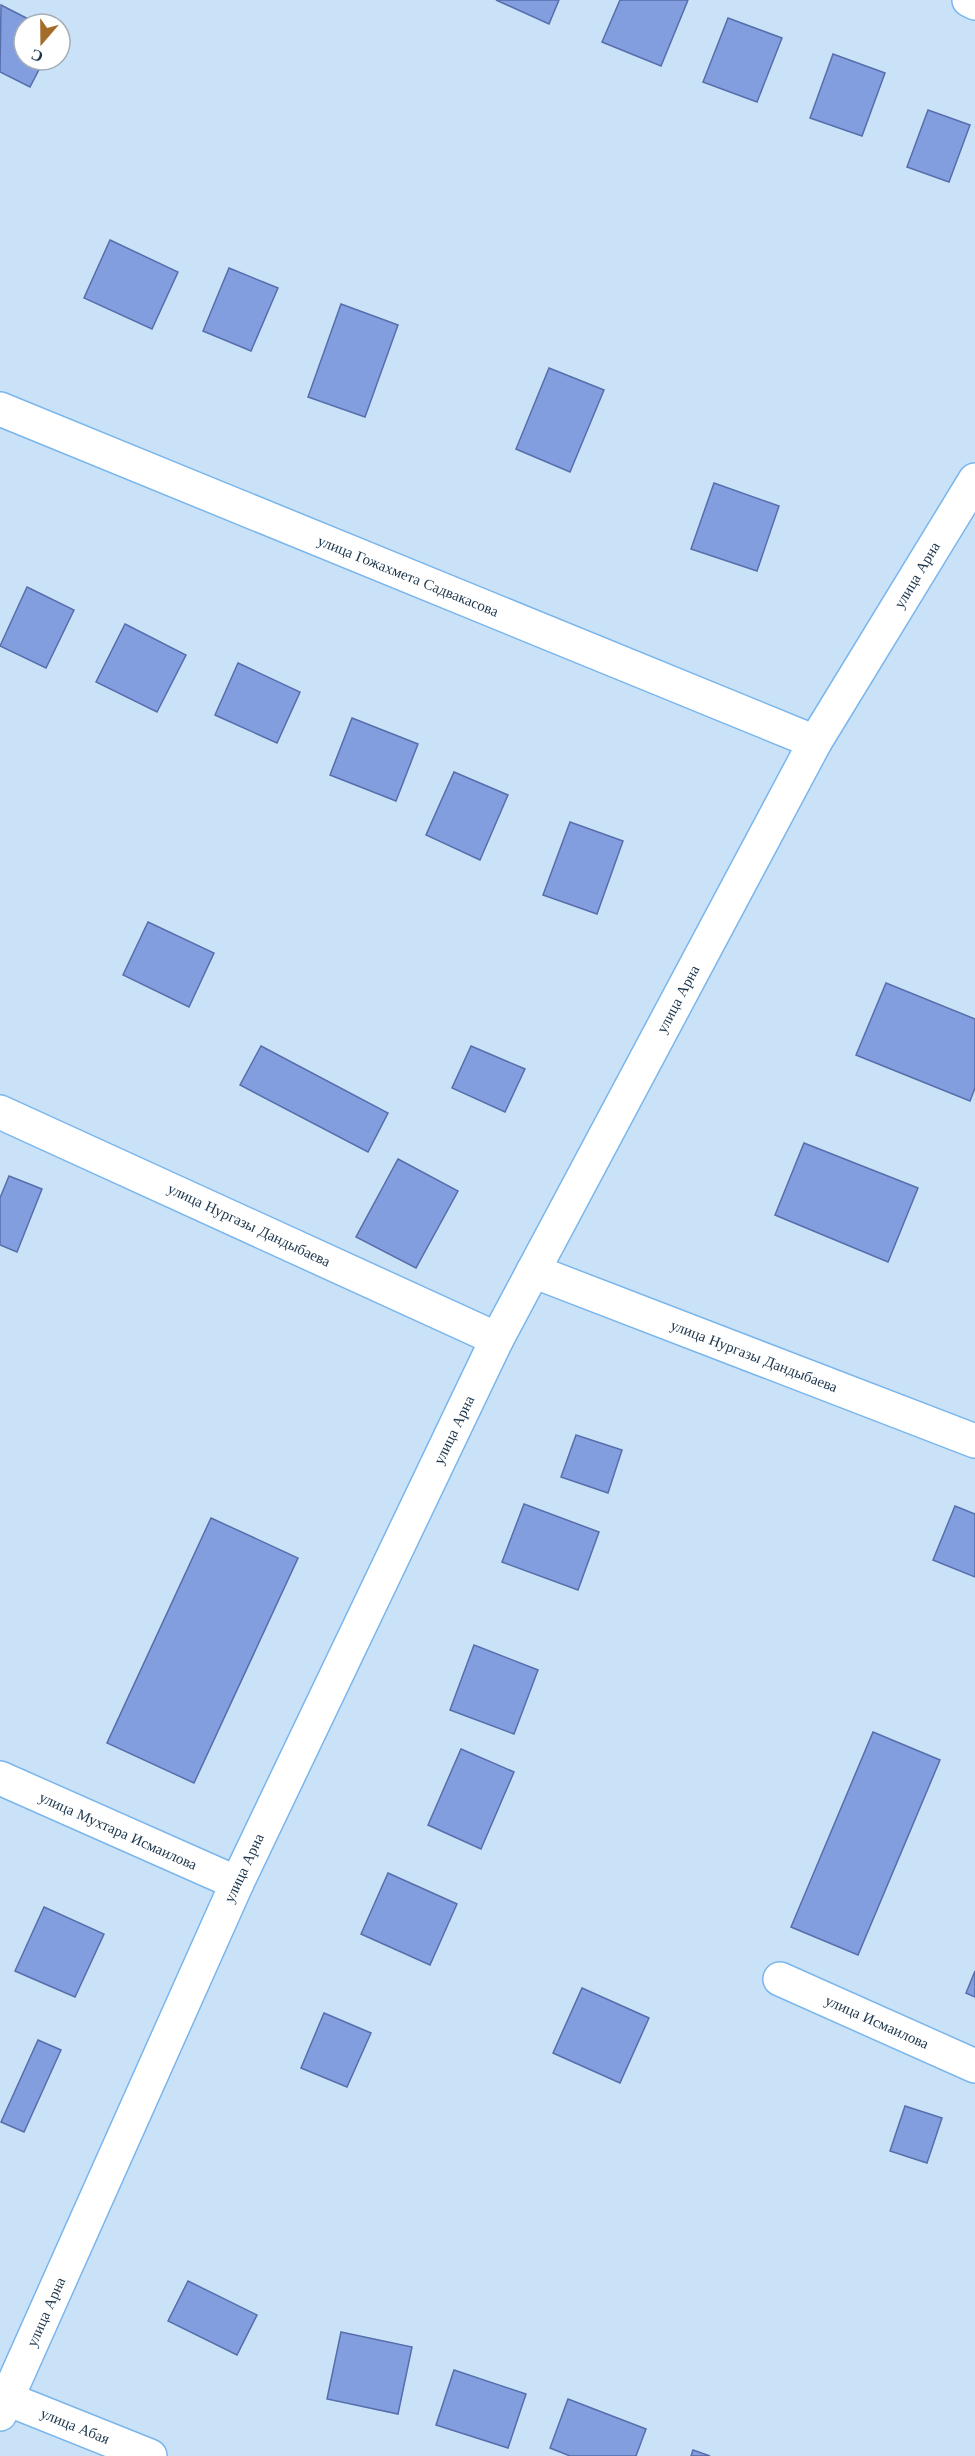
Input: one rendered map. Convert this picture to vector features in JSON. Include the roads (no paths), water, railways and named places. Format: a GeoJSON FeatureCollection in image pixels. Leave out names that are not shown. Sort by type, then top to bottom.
{"type":"FeatureCollection","features":[{"type":"Feature","properties":{"kind":"street"},"geometry":{"type":"LineString","coordinates":[[969,0],[975,3]]}},
{"type":"Feature","properties":{"kind":"street","name":"улица Гожахмета Садвакасова"},"geometry":{"type":"LineString","coordinates":[[0,409],[815,742]]}},
{"type":"Feature","properties":{"kind":"street","name":"улица Арна"},"geometry":{"type":"LineString","coordinates":[[2,2403],[237,1883],[497,1339],[815,742],[975,480]]}},
{"type":"Feature","properties":{"kind":"street","name":"улица Нургазы Дандыбаева"},"geometry":{"type":"LineString","coordinates":[[0,1112],[497,1339]]}},
{"type":"Feature","properties":{"kind":"street","name":"улица Нургазы Дандыбаева"},"geometry":{"type":"LineString","coordinates":[[533,1271],[975,1441]]}},
{"type":"Feature","properties":{"kind":"street","name":"улица Мухтара Исмаилова"},"geometry":{"type":"LineString","coordinates":[[0,1778],[237,1883]]}},
{"type":"Feature","properties":{"kind":"street","name":"улица Исмаилова"},"geometry":{"type":"LineString","coordinates":[[780,1979],[975,2066]]}},
{"type":"Feature","properties":{"kind":"street","name":"улица Абая"},"geometry":{"type":"LineString","coordinates":[[2,2403],[150,2456]]}}]}
